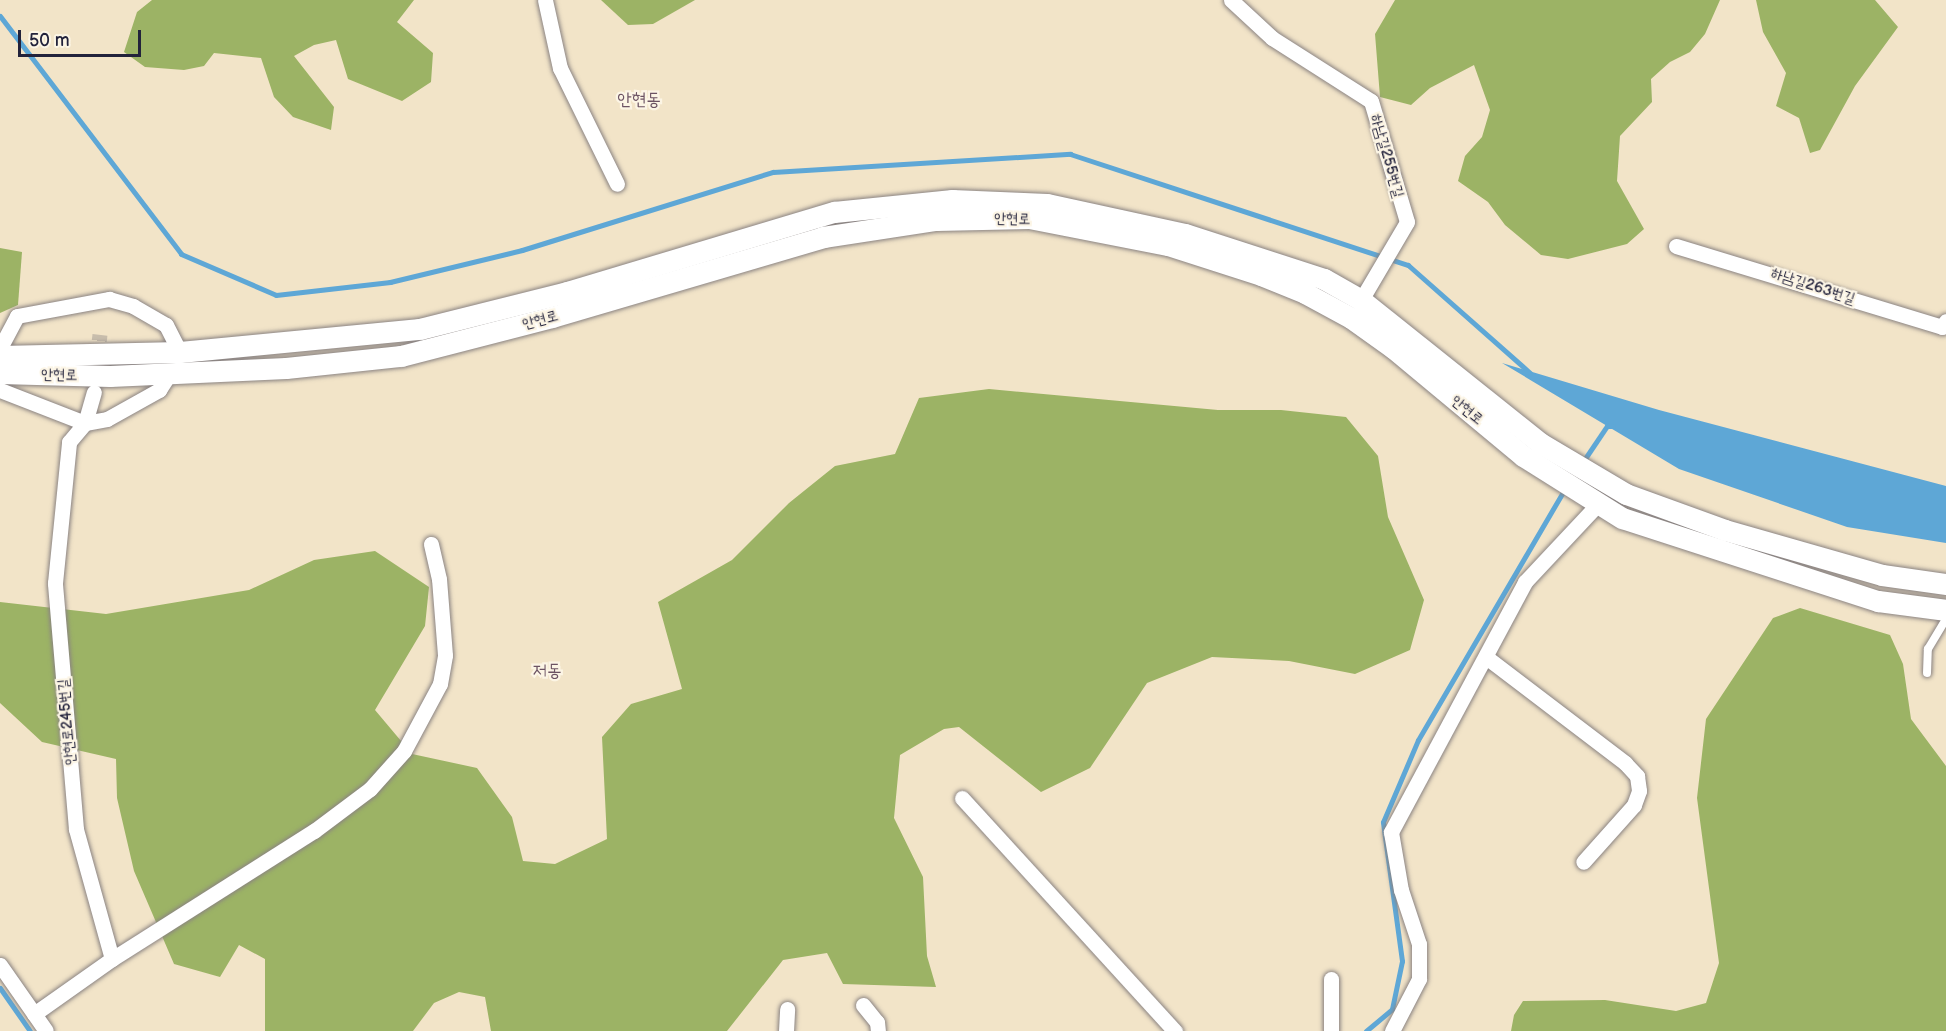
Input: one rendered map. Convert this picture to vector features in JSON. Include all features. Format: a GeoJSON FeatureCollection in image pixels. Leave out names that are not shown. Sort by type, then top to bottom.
{"type":"FeatureCollection","features":[{"type":"Feature","properties":{"kind":"street"},"geometry":{"type":"LineString","coordinates":[[545,0],[560,68],[617,184]]}},
{"type":"Feature","properties":{"kind":"street","name":"하남길255번길"},"geometry":{"type":"LineString","coordinates":[[1231,0],[1272,38],[1371,101],[1407,222],[1356,309]]}},
{"type":"Feature","properties":{"kind":"street","name":"안현로"},"geometry":{"type":"LineString","coordinates":[[0,356],[180,352],[420,329],[567,292],[834,212],[952,200],[1047,204],[1140,221],[1232,247],[1324,279],[1551,475],[1622,518],[1711,549],[1878,601],[1946,610]]}},
{"type":"Feature","properties":{"kind":"street","name":"안현로"},"geometry":{"type":"LineString","coordinates":[[0,373],[110,376],[286,368],[401,356],[552,317],[823,237],[936,220],[1029,218],[1120,233],[1261,274],[1356,309],[1540,442],[1626,494],[1725,530],[1882,575],[1946,584]]}},
{"type":"Feature","properties":{"kind":"street","name":"하남길263번길"},"geometry":{"type":"LineString","coordinates":[[1676,246],[1942,327],[1946,321]]}},
{"type":"Feature","properties":{"kind":"street"},"geometry":{"type":"LineString","coordinates":[[0,348],[17,316],[109,299],[133,306],[166,325],[180,352]]}},
{"type":"Feature","properties":{"kind":"street"},"geometry":{"type":"LineString","coordinates":[[0,390],[85,423],[107,418],[159,390],[170,373]]}},
{"type":"Feature","properties":{"kind":"street","name":"안현로245번길"},"geometry":{"type":"LineString","coordinates":[[94,392],[85,423],[69,442],[55,583],[76,829],[112,959]]}},
{"type":"Feature","properties":{"kind":"street"},"geometry":{"type":"LineString","coordinates":[[1392,1031],[1419,980],[1419,944],[1401,890],[1391,832],[1525,582],[1589,500],[1610,485]]}},
{"type":"Feature","properties":{"kind":"street"},"geometry":{"type":"LineString","coordinates":[[34,1014],[112,959],[314,831],[370,789],[404,752],[440,684],[445,655],[439,579],[431,544]]}},
{"type":"Feature","properties":{"kind":"street"},"geometry":{"type":"LineString","coordinates":[[1486,657],[1625,763],[1637,776],[1639,791],[1634,805],[1583,862]]}},
{"type":"Feature","properties":{"kind":"street"},"geometry":{"type":"LineString","coordinates":[[962,798],[1175,1031]]}},
{"type":"Feature","properties":{"kind":"street"},"geometry":{"type":"LineString","coordinates":[[0,965],[46,1031]]}},
{"type":"Feature","properties":{"kind":"street"},"geometry":{"type":"LineString","coordinates":[[1331,979],[1331,1031]]}},
{"type":"Feature","properties":{"kind":"street"},"geometry":{"type":"LineString","coordinates":[[863,1005],[877,1022],[878,1031]]}},
{"type":"Feature","properties":{"kind":"street"},"geometry":{"type":"LineString","coordinates":[[786,1031],[788,1009]]}},
{"type":"Feature","properties":{"kind":"lane"},"geometry":{"type":"LineString","coordinates":[[1927,673],[1928,650],[1946,619]]}},
{"type":"Feature","properties":{"kind":"green space"},"geometry":{"type":"Polygon","coordinates":[[[152,0],[414,0],[397,22],[433,53],[431,82],[402,101],[348,79],[336,40],[314,45],[294,56],[334,107],[331,130],[293,117],[274,97],[261,58],[214,53],[204,66],[184,70],[145,67],[124,52],[137,12],[152,0]]]}},
{"type":"Feature","properties":{"kind":"green space"},"geometry":{"type":"Polygon","coordinates":[[[601,0],[695,0],[653,24],[628,25],[601,0]]]}},
{"type":"Feature","properties":{"kind":"green space"},"geometry":{"type":"Polygon","coordinates":[[[1395,0],[1720,0],[1705,34],[1690,52],[1670,62],[1651,79],[1652,102],[1620,136],[1617,181],[1644,229],[1627,244],[1568,259],[1541,255],[1505,225],[1488,202],[1458,181],[1465,156],[1482,137],[1490,110],[1474,65],[1430,88],[1411,105],[1380,97],[1375,34],[1395,0]]]}},
{"type":"Feature","properties":{"kind":"green space"},"geometry":{"type":"Polygon","coordinates":[[[1756,0],[1875,0],[1898,27],[1855,86],[1820,150],[1810,153],[1799,118],[1776,106],[1786,73],[1763,32],[1756,0]]]}},
{"type":"Feature","properties":{"kind":"green space"},"geometry":{"type":"Polygon","coordinates":[[[0,248],[22,252],[18,305],[0,313],[0,248]]]}},
{"type":"Feature","properties":{"kind":"green space"},"geometry":{"type":"Polygon","coordinates":[[[989,389],[1218,410],[1281,410],[1346,417],[1378,456],[1388,517],[1424,600],[1410,650],[1355,674],[1289,661],[1212,657],[1147,683],[1090,768],[1041,792],[959,727],[944,729],[900,755],[894,818],[923,877],[927,956],[936,987],[843,984],[827,953],[783,960],[727,1031],[491,1031],[485,997],[459,992],[434,1003],[413,1031],[265,1031],[265,959],[239,945],[220,977],[174,964],[134,871],[117,798],[116,759],[42,742],[0,703],[0,602],[106,614],[249,590],[314,560],[375,551],[429,587],[425,626],[375,710],[412,754],[477,768],[512,817],[523,861],[555,864],[607,839],[602,737],[631,704],[682,689],[658,602],[732,560],[789,503],[835,466],[895,454],[919,398],[989,389]]]}},
{"type":"Feature","properties":{"kind":"green space"},"geometry":{"type":"Polygon","coordinates":[[[1800,608],[1890,635],[1903,664],[1911,719],[1946,766],[1946,1031],[1511,1031],[1514,1015],[1523,1001],[1605,1000],[1676,1011],[1706,1003],[1719,963],[1697,798],[1706,719],[1773,618],[1800,608]]]}},
{"type":"Feature","properties":{"kind":"water"},"geometry":{"type":"Polygon","coordinates":[[[1502,363],[1659,410],[1946,486],[1946,543],[1847,527],[1679,469],[1502,363]]]}},
{"type":"Feature","properties":{"kind":"waterway"},"geometry":{"type":"LineString","coordinates":[[0,16],[181,254],[276,295],[390,282],[522,250],[773,172],[1070,154],[1408,265],[1530,373]]}},
{"type":"Feature","properties":{"kind":"waterway"},"geometry":{"type":"LineString","coordinates":[[1582,463],[1607,426],[1613,426]]}},
{"type":"Feature","properties":{"kind":"waterway"},"geometry":{"type":"LineString","coordinates":[[1366,1031],[1392,1009],[1402,961],[1383,822],[1418,740],[1565,488]]}},
{"type":"Feature","properties":{"kind":"waterway"},"geometry":{"type":"LineString","coordinates":[[0,988],[30,1031]]}},
{"type":"Feature","properties":{"kind":"tunnel"},"geometry":{"type":"LineString","coordinates":[[94,386],[100,334]]}},
{"type":"Feature","properties":{"kind":"district","name":"안현동"},"geometry":{"type":"Point","coordinates":[639,100]}},
{"type":"Feature","properties":{"kind":"district","name":"저동"},"geometry":{"type":"Point","coordinates":[547,671]}}]}
